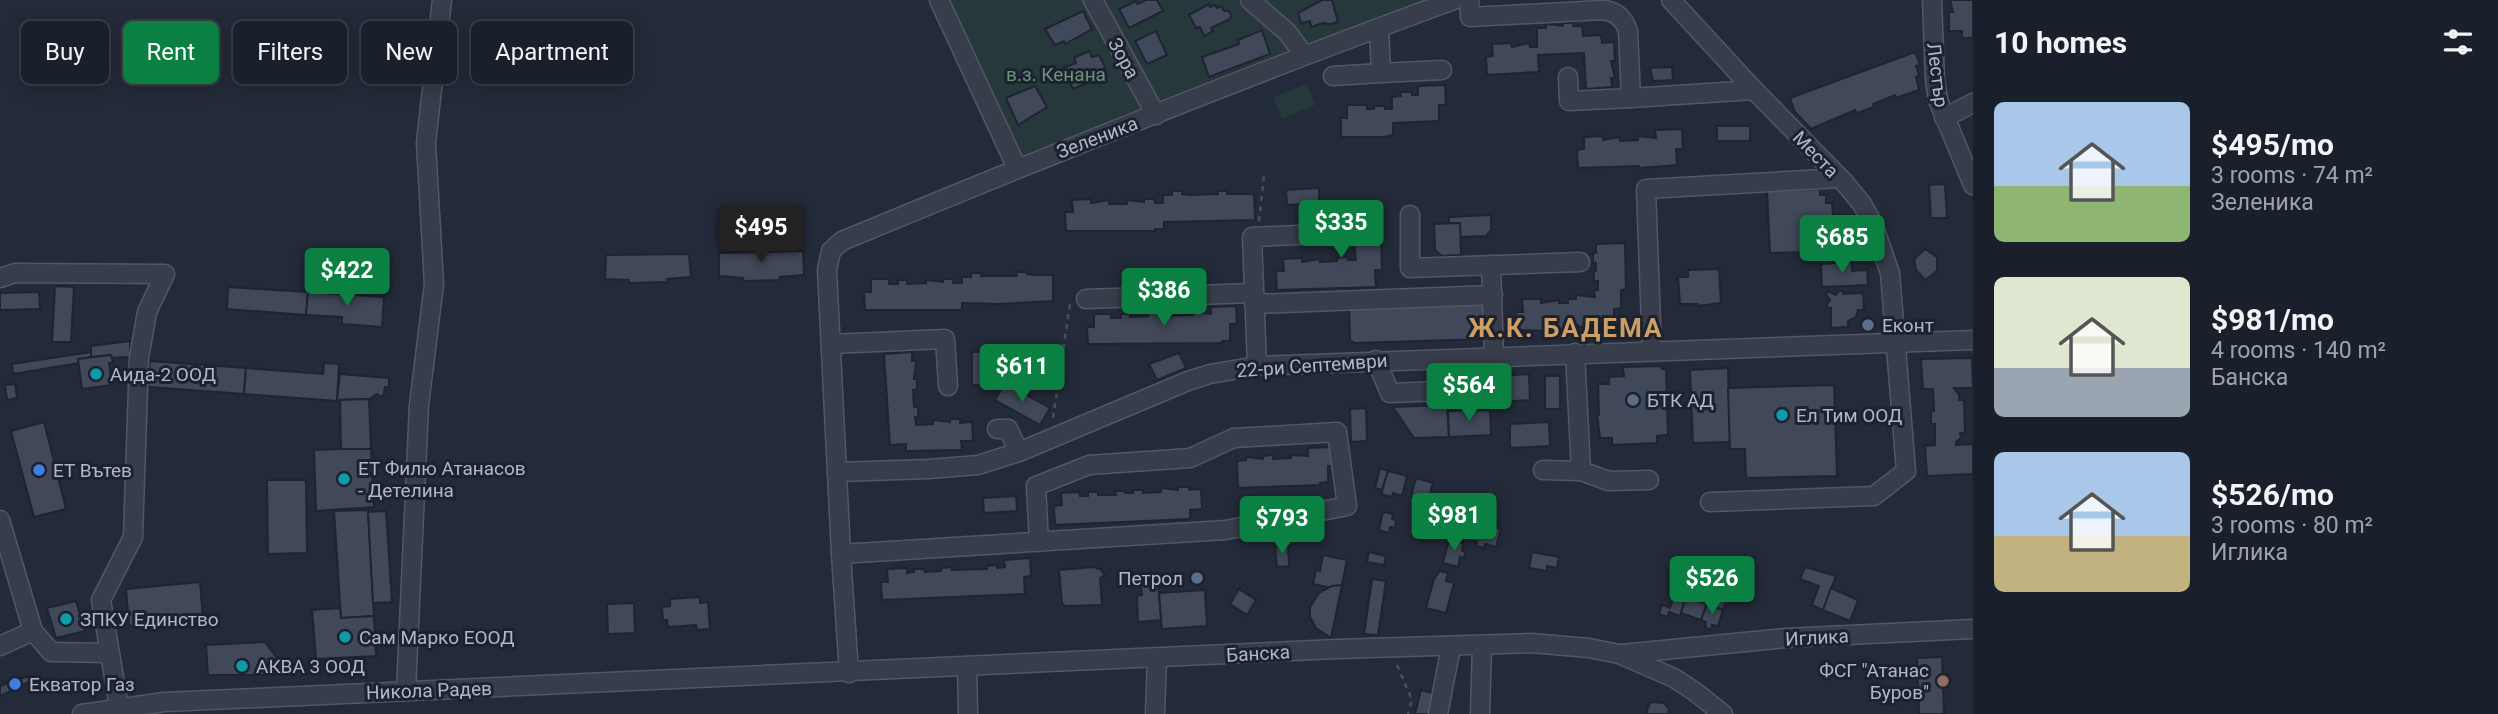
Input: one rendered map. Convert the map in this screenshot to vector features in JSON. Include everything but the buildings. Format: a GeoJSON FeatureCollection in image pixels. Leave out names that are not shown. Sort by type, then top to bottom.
{"type":"FeatureCollection","features":[{"type":"Feature","properties":{"kind":"street"},"geometry":{"type":"LineString","coordinates":[[406,691],[419,405],[434,284],[426,143],[442,0]]}},
{"type":"Feature","properties":{"kind":"street"},"geometry":{"type":"LineString","coordinates":[[939,0],[1017,168]]}},
{"type":"Feature","properties":{"kind":"street","name":"Зора"},"geometry":{"type":"LineString","coordinates":[[1093,0],[1156,115]]}},
{"type":"Feature","properties":{"kind":"street"},"geometry":{"type":"LineString","coordinates":[[1250,0],[1287,32],[1304,55]]}},
{"type":"Feature","properties":{"kind":"street","name":"Зеленика"},"geometry":{"type":"LineString","coordinates":[[831,344],[827,270],[831,251],[842,241],[1017,168],[1304,55],[1454,0]]}},
{"type":"Feature","properties":{"kind":"street"},"geometry":{"type":"LineString","coordinates":[[1469,0],[1470,17],[1603,10],[1617,15],[1628,31],[1631,98]]}},
{"type":"Feature","properties":{"kind":"street","name":"Места"},"geometry":{"type":"LineString","coordinates":[[1671,0],[1862,204],[1884,249],[1890,273],[1896,342],[1906,471],[1874,496],[1710,502]]}},
{"type":"Feature","properties":{"kind":"street","name":"Лестър"},"geometry":{"type":"LineString","coordinates":[[1932,0],[1935,80],[1944,118],[1973,185]]}},
{"type":"Feature","properties":{"kind":"street"},"geometry":{"type":"LineString","coordinates":[[1379,29],[1381,73]]}},
{"type":"Feature","properties":{"kind":"street"},"geometry":{"type":"LineString","coordinates":[[1333,76],[1443,70]]}},
{"type":"Feature","properties":{"kind":"street"},"geometry":{"type":"LineString","coordinates":[[1568,77],[1569,101],[1754,90]]}},
{"type":"Feature","properties":{"kind":"street"},"geometry":{"type":"LineString","coordinates":[[1944,118],[1973,103]]}},
{"type":"Feature","properties":{"kind":"street"},"geometry":{"type":"LineString","coordinates":[[1652,351],[1646,188],[1840,178]]}},
{"type":"Feature","properties":{"kind":"street"},"geometry":{"type":"LineString","coordinates":[[1410,215],[1410,268],[1580,262]]}},
{"type":"Feature","properties":{"kind":"street"},"geometry":{"type":"LineString","coordinates":[[1257,366],[1252,237],[1344,233]]}},
{"type":"Feature","properties":{"kind":"street"},"geometry":{"type":"LineString","coordinates":[[1376,360],[1390,393],[1486,389],[1494,357],[1491,265]]}},
{"type":"Feature","properties":{"kind":"street"},"geometry":{"type":"LineString","coordinates":[[0,278],[16,273],[165,274],[147,312],[139,358],[132,537],[101,600],[119,707]]}},
{"type":"Feature","properties":{"kind":"street"},"geometry":{"type":"LineString","coordinates":[[1086,299],[1493,295]]}},
{"type":"Feature","properties":{"kind":"street"},"geometry":{"type":"LineString","coordinates":[[849,673],[831,344],[945,339],[947,386]]}},
{"type":"Feature","properties":{"kind":"street","name":"22-ри Септември"},"geometry":{"type":"LineString","coordinates":[[837,472],[978,465],[1019,452],[1188,381],[1210,374],[1257,366],[1973,340]]}},
{"type":"Feature","properties":{"kind":"street"},"geometry":{"type":"LineString","coordinates":[[1575,354],[1581,471]]}},
{"type":"Feature","properties":{"kind":"street"},"geometry":{"type":"LineString","coordinates":[[997,429],[1008,429],[1019,452]]}},
{"type":"Feature","properties":{"kind":"street"},"geometry":{"type":"LineString","coordinates":[[841,555],[1226,530],[1347,506],[1337,432],[1234,439],[1190,458],[1089,465],[1036,486],[1039,542]]}},
{"type":"Feature","properties":{"kind":"street"},"geometry":{"type":"LineString","coordinates":[[1543,470],[1581,471],[1609,481],[1649,480]]}},
{"type":"Feature","properties":{"kind":"street"},"geometry":{"type":"LineString","coordinates":[[0,520],[33,631],[51,652],[109,653]]}},
{"type":"Feature","properties":{"kind":"street","name":"Иглика"},"geometry":{"type":"LineString","coordinates":[[1619,654],[1786,638],[1973,629]]}},
{"type":"Feature","properties":{"kind":"street"},"geometry":{"type":"LineString","coordinates":[[0,646],[33,631]]}},
{"type":"Feature","properties":{"kind":"street","name":"Банска"},"geometry":{"type":"LineString","coordinates":[[776,676],[1390,648],[1560,645],[1619,654],[1674,678],[1723,714]]}},
{"type":"Feature","properties":{"kind":"street"},"geometry":{"type":"LineString","coordinates":[[1484,707],[1487,646]]}},
{"type":"Feature","properties":{"kind":"street"},"geometry":{"type":"LineString","coordinates":[[1438,714],[1451,647]]}},
{"type":"Feature","properties":{"kind":"street"},"geometry":{"type":"LineString","coordinates":[[1156,714],[1157,658]]}},
{"type":"Feature","properties":{"kind":"street"},"geometry":{"type":"LineString","coordinates":[[967,666],[968,714]]}},
{"type":"Feature","properties":{"kind":"street","name":"Никола Радев"},"geometry":{"type":"LineString","coordinates":[[82,714],[119,707],[165,708],[406,691],[776,676]]}},
{"type":"Feature","properties":{"kind":"path"},"geometry":{"type":"LineString","coordinates":[[1252,237],[1259,229],[1264,176]]}},
{"type":"Feature","properties":{"kind":"path"},"geometry":{"type":"LineString","coordinates":[[1054,406],[1071,300],[1086,299]]}},
{"type":"Feature","properties":{"kind":"path"},"geometry":{"type":"LineString","coordinates":[[1390,648],[1412,701],[1408,714]]}},
{"type":"Feature","properties":{"kind":"green space","name":"в.з. Кенана"},"geometry":{"type":"Polygon","coordinates":[[[936,0],[1455,0],[1017,168],[936,0]]]}},
{"type":"Feature","properties":{"kind":"green space"},"geometry":{"type":"Polygon","coordinates":[[[1307,84],[1315,105],[1282,119],[1273,97],[1307,84]]]}},
{"type":"Feature","properties":{"kind":"place","name":"Еконт"},"geometry":{"type":"Point","coordinates":[1868,325]}},
{"type":"Feature","properties":{"kind":"place","name":"Аида-2 ООД"},"geometry":{"type":"Point","coordinates":[96,374]}},
{"type":"Feature","properties":{"kind":"place","name":"БТК АД"},"geometry":{"type":"Point","coordinates":[1633,400]}},
{"type":"Feature","properties":{"kind":"place","name":"Ел Тим ООД"},"geometry":{"type":"Point","coordinates":[1782,415]}},
{"type":"Feature","properties":{"kind":"place","name":"ЕТ Вътев"},"geometry":{"type":"Point","coordinates":[39,470]}},
{"type":"Feature","properties":{"kind":"place","name":"ЕТ Филю Атанасов - Детелина"},"geometry":{"type":"Point","coordinates":[344,479]}},
{"type":"Feature","properties":{"kind":"place","name":"Петрол"},"geometry":{"type":"Point","coordinates":[1197,578]}},
{"type":"Feature","properties":{"kind":"place","name":"ЗПКУ Единство"},"geometry":{"type":"Point","coordinates":[66,619]}},
{"type":"Feature","properties":{"kind":"place","name":"Сам Марко ЕООД"},"geometry":{"type":"Point","coordinates":[345,637]}},
{"type":"Feature","properties":{"kind":"place","name":"АКВА 3 ООД"},"geometry":{"type":"Point","coordinates":[242,666]}},
{"type":"Feature","properties":{"kind":"place","name":"ФСГ \"Атанас Буров\""},"geometry":{"type":"Point","coordinates":[1943,681]}},
{"type":"Feature","properties":{"kind":"place","name":"Екватор Газ"},"geometry":{"type":"Point","coordinates":[15,684]}},
{"type":"Feature","properties":{"kind":"district","name":"Ж.К. БАДЕМА"},"geometry":{"type":"Point","coordinates":[1566,328]}}]}
